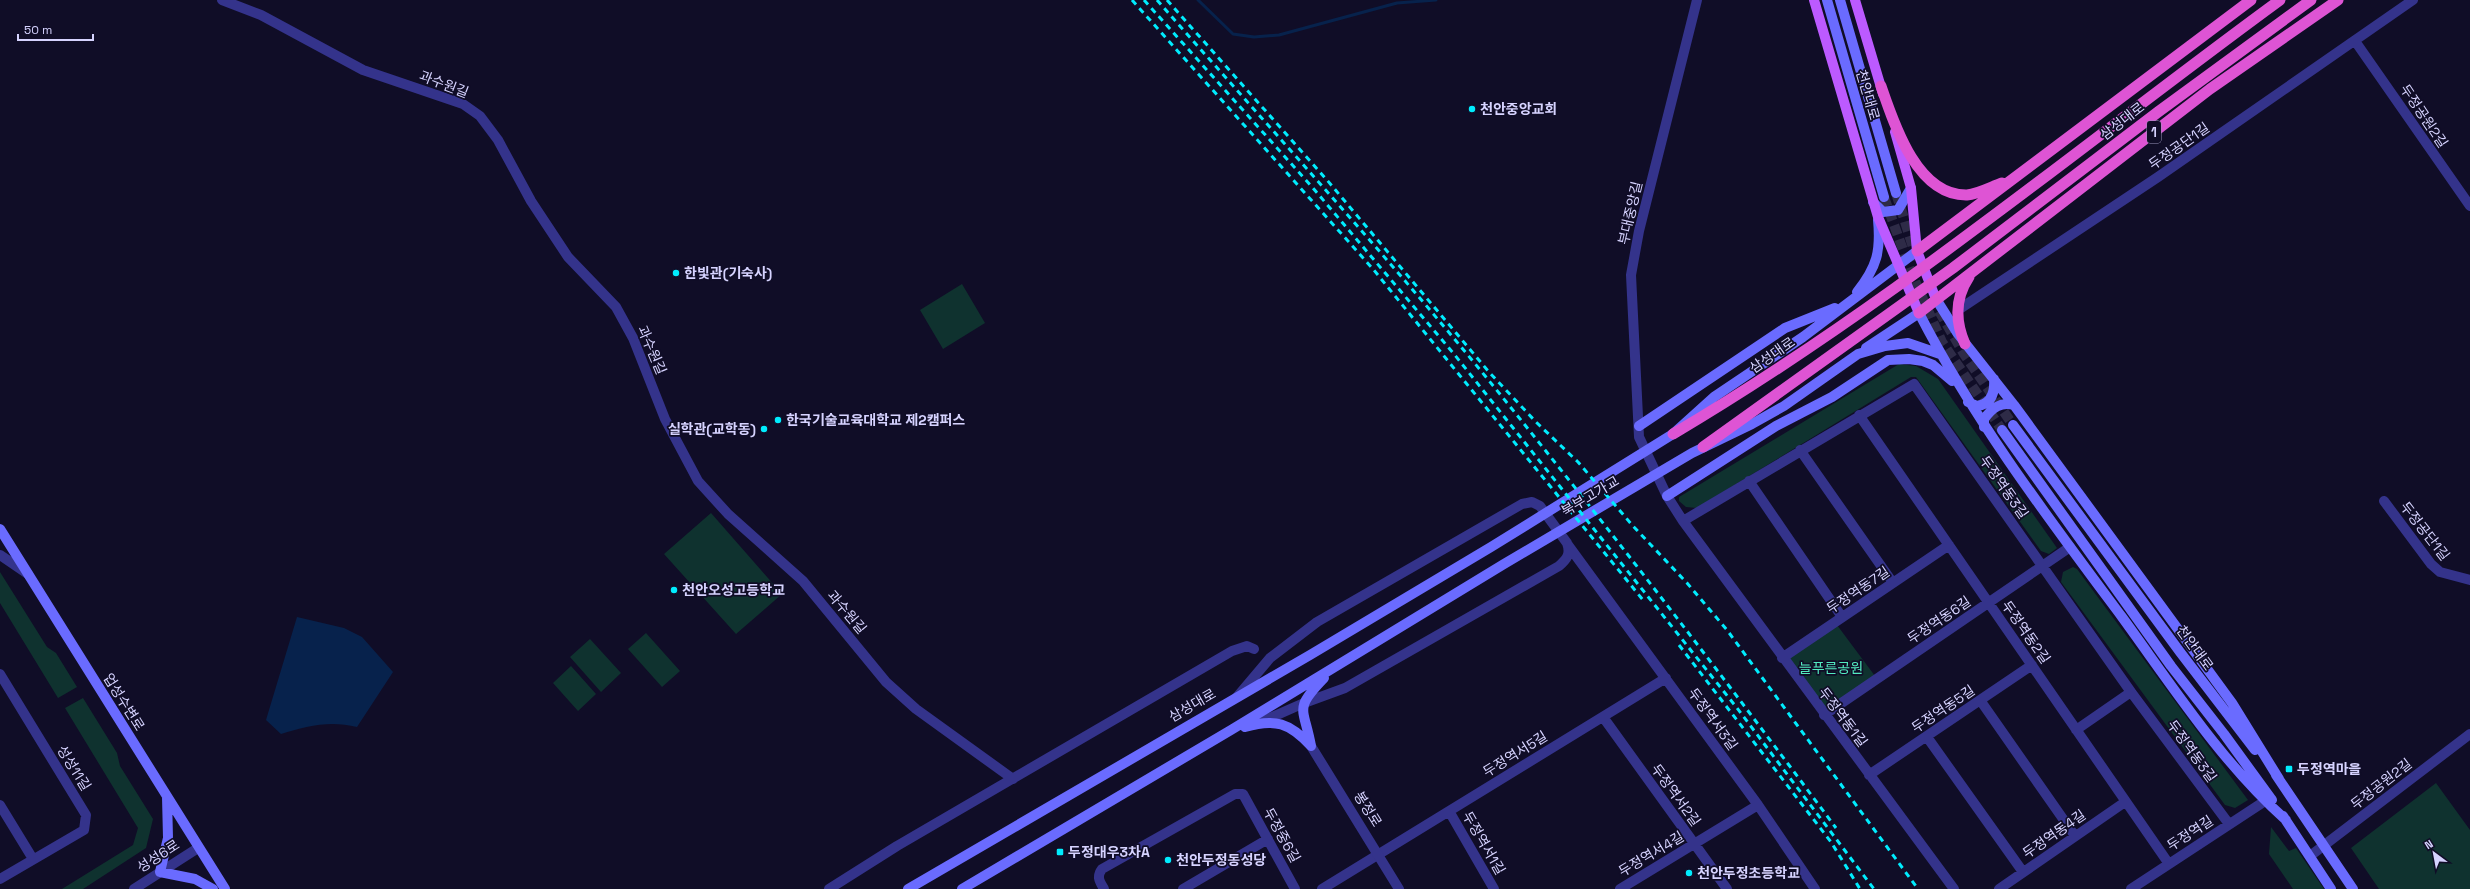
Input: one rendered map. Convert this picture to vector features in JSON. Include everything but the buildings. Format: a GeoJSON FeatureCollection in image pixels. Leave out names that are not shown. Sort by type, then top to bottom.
{"type":"FeatureCollection","features":[{"type":"Feature","properties":{"kind":"highway"},"geometry":{"type":"LineString","coordinates":[[1917,251],[2251,0]]}},
{"type":"Feature","properties":{"kind":"highway","name":"삼성대로"},"geometry":{"type":"LineString","coordinates":[[1673,434],[1751,388],[1943,254],[2280,0]]}},
{"type":"Feature","properties":{"kind":"highway","name":"삼성대로"},"geometry":{"type":"LineString","coordinates":[[1703,447],[1953,268],[2158,112],[2311,0]]}},
{"type":"Feature","properties":{"kind":"highway","name":"1"},"geometry":{"type":"LineString","coordinates":[[1919,313],[2210,89],[2338,0]]}},
{"type":"Feature","properties":{"kind":"highway"},"geometry":{"type":"LineString","coordinates":[[1881,86],[1890,113],[1912,159],[1930,182],[1942,190],[1968,195],[2014,178]]}},
{"type":"Feature","properties":{"kind":"highway"},"geometry":{"type":"LineString","coordinates":[[1965,344],[1959,331],[1958,310],[1962,287],[1974,270]]}},
{"type":"Feature","properties":{"kind":"main road"},"geometry":{"type":"LineString","coordinates":[[1814,0],[1878,217],[1919,313],[1960,389],[1984,427],[2186,705],[2265,801],[2286,820]]}},
{"type":"Feature","properties":{"kind":"main road","name":"천안대로"},"geometry":{"type":"LineString","coordinates":[[1827,0],[1884,197]]}},
{"type":"Feature","properties":{"kind":"main road","name":"천안대로"},"geometry":{"type":"LineString","coordinates":[[1840,0],[1896,192]]}},
{"type":"Feature","properties":{"kind":"main road"},"geometry":{"type":"LineString","coordinates":[[1855,0],[1911,188],[1917,251],[1936,299],[1965,344],[2014,405],[2232,703],[2279,779]]}},
{"type":"Feature","properties":{"kind":"main road"},"geometry":{"type":"LineString","coordinates":[[1873,202],[1883,212],[1898,210],[1911,188]]}},
{"type":"Feature","properties":{"kind":"main road"},"geometry":{"type":"LineString","coordinates":[[1847,304],[1866,281],[1878,256],[1880,247],[1878,217]]}},
{"type":"Feature","properties":{"kind":"main road"},"geometry":{"type":"LineString","coordinates":[[1639,426],[1785,328],[1847,304],[1917,251]]}},
{"type":"Feature","properties":{"kind":"main road","name":"북부고가교"},"geometry":{"type":"LineString","coordinates":[[1492,547],[1673,434],[1719,393],[1803,338],[1847,304]]}},
{"type":"Feature","properties":{"kind":"main road"},"geometry":{"type":"LineString","coordinates":[[1703,447],[1752,424],[1784,406],[1919,313]]}},
{"type":"Feature","properties":{"kind":"main road"},"geometry":{"type":"LineString","coordinates":[[1858,354],[1885,346],[1908,343],[1940,354]]}},
{"type":"Feature","properties":{"kind":"main road"},"geometry":{"type":"LineString","coordinates":[[1667,496],[1776,426],[1832,397],[1888,360],[1909,358],[1923,361],[1945,374],[1960,389]]}},
{"type":"Feature","properties":{"kind":"main road"},"geometry":{"type":"LineString","coordinates":[[1968,402],[1972,405],[1980,405],[1989,400],[1994,394],[1994,379]]}},
{"type":"Feature","properties":{"kind":"main road"},"geometry":{"type":"LineString","coordinates":[[1984,427],[1984,419],[1992,409],[2005,403],[2014,405]]}},
{"type":"Feature","properties":{"kind":"main road","name":"천안대로"},"geometry":{"type":"LineString","coordinates":[[2013,425],[2235,726],[2279,779],[2353,889]]}},
{"type":"Feature","properties":{"kind":"main road","name":"천안대로"},"geometry":{"type":"LineString","coordinates":[[2002,430],[2166,659],[2224,734],[2286,820],[2331,889]]}},
{"type":"Feature","properties":{"kind":"main road","name":"북부고가교"},"geometry":{"type":"LineString","coordinates":[[1333,669],[1504,564],[1703,447]]}},
{"type":"Feature","properties":{"kind":"main road","name":"업성수변로"},"geometry":{"type":"LineString","coordinates":[[0,529],[225,889]]}},
{"type":"Feature","properties":{"kind":"main road","name":"삼성대로"},"geometry":{"type":"LineString","coordinates":[[908,889],[1492,547]]}},
{"type":"Feature","properties":{"kind":"main road"},"geometry":{"type":"LineString","coordinates":[[1311,746],[1304,724],[1304,703],[1308,694],[1333,669]]}},
{"type":"Feature","properties":{"kind":"main road"},"geometry":{"type":"LineString","coordinates":[[962,889],[1333,669]]}},
{"type":"Feature","properties":{"kind":"main road"},"geometry":{"type":"LineString","coordinates":[[1231,730],[1263,721],[1278,722],[1291,728],[1311,746]]}},
{"type":"Feature","properties":{"kind":"main road"},"geometry":{"type":"LineString","coordinates":[[167,797],[168,838],[160,872],[195,879],[213,889]]}},
{"type":"Feature","properties":{"kind":"street","name":"과수원길"},"geometry":{"type":"LineString","coordinates":[[222,0],[261,16],[363,70],[463,104],[480,116],[498,140],[531,201],[568,257],[616,307],[632,338],[665,419],[698,481],[728,514],[803,581],[886,682],[916,709],[1013,779]]}},
{"type":"Feature","properties":{"kind":"street","name":"부대중앙길"},"geometry":{"type":"LineString","coordinates":[[1639,437],[1631,275],[1639,231],[1698,0]]}},
{"type":"Feature","properties":{"kind":"street","name":"두정공단1길"},"geometry":{"type":"LineString","coordinates":[[1958,310],[2158,177],[2413,0]]}},
{"type":"Feature","properties":{"kind":"street","name":"두정공원2길"},"geometry":{"type":"LineString","coordinates":[[2355,41],[2470,206]]}},
{"type":"Feature","properties":{"kind":"street","name":"두정역동3길"},"geometry":{"type":"LineString","coordinates":[[1682,521],[1859,415],[1914,384],[2131,692],[2229,824]]}},
{"type":"Feature","properties":{"kind":"street","name":"두정역동2길"},"geometry":{"type":"LineString","coordinates":[[1859,415],[2169,864]]}},
{"type":"Feature","properties":{"kind":"street","name":"두정역동1길"},"geometry":{"type":"LineString","coordinates":[[1639,437],[1667,496],[1682,521],[1954,889]]}},
{"type":"Feature","properties":{"kind":"street"},"geometry":{"type":"LineString","coordinates":[[1800,450],[1893,583]]}},
{"type":"Feature","properties":{"kind":"street"},"geometry":{"type":"LineString","coordinates":[[1749,481],[1842,617]]}},
{"type":"Feature","properties":{"kind":"street","name":"두정공단1길"},"geometry":{"type":"LineString","coordinates":[[2384,500],[2436,568],[2446,574],[2470,580]]}},
{"type":"Feature","properties":{"kind":"street","name":"두정역서3길"},"geometry":{"type":"LineString","coordinates":[[1237,696],[1270,658],[1318,622],[1522,504],[1532,502],[1540,506],[1666,678],[1758,805],[1815,889]]}},
{"type":"Feature","properties":{"kind":"street"},"geometry":{"type":"LineString","coordinates":[[1559,566],[1567,559],[1569,550],[1567,543]]}},
{"type":"Feature","properties":{"kind":"street","name":"두정역동7길"},"geometry":{"type":"LineString","coordinates":[[1782,658],[1949,545]]}},
{"type":"Feature","properties":{"kind":"street","name":"두정역동6길"},"geometry":{"type":"LineString","coordinates":[[1824,715],[2070,547]]}},
{"type":"Feature","properties":{"kind":"street"},"geometry":{"type":"LineString","coordinates":[[0,555],[28,575]]}},
{"type":"Feature","properties":{"kind":"street"},"geometry":{"type":"LineString","coordinates":[[1263,721],[1304,703],[1346,688],[1559,566],[1571,562],[1585,568]]}},
{"type":"Feature","properties":{"kind":"street"},"geometry":{"type":"LineString","coordinates":[[829,889],[898,846],[1232,652],[1247,646],[1254,649]]}},
{"type":"Feature","properties":{"kind":"street","name":"두정역동5길"},"geometry":{"type":"LineString","coordinates":[[1869,775],[2032,665]]}},
{"type":"Feature","properties":{"kind":"street","name":"성성11길"},"geometry":{"type":"LineString","coordinates":[[0,674],[86,815],[84,830],[0,879]]}},
{"type":"Feature","properties":{"kind":"street","name":"두정역서5길"},"geometry":{"type":"LineString","coordinates":[[1322,889],[1666,678]]}},
{"type":"Feature","properties":{"kind":"street"},"geometry":{"type":"LineString","coordinates":[[2076,730],[2131,692]]}},
{"type":"Feature","properties":{"kind":"street"},"geometry":{"type":"LineString","coordinates":[[1980,700],[2075,836]]}},
{"type":"Feature","properties":{"kind":"street","name":"두정역서2길"},"geometry":{"type":"LineString","coordinates":[[1603,716],[1727,889]]}},
{"type":"Feature","properties":{"kind":"street","name":"두정공원2길"},"geometry":{"type":"LineString","coordinates":[[2310,856],[2470,734]]}},
{"type":"Feature","properties":{"kind":"street"},"geometry":{"type":"LineString","coordinates":[[1927,736],[2023,872]]}},
{"type":"Feature","properties":{"kind":"street","name":"봉정로"},"geometry":{"type":"LineString","coordinates":[[1311,746],[1379,854],[1399,889]]}},
{"type":"Feature","properties":{"kind":"street","name":"두정중6길"},"geometry":{"type":"LineString","coordinates":[[1104,889],[1098,880],[1098,873],[1102,869],[1235,794],[1243,794],[1295,889]]}},
{"type":"Feature","properties":{"kind":"street","name":"두정역길"},"geometry":{"type":"LineString","coordinates":[[2131,889],[2265,801]]}},
{"type":"Feature","properties":{"kind":"street","name":"두정역동4길"},"geometry":{"type":"LineString","coordinates":[[1999,889],[2125,802]]}},
{"type":"Feature","properties":{"kind":"street"},"geometry":{"type":"LineString","coordinates":[[0,805],[34,859]]}},
{"type":"Feature","properties":{"kind":"street","name":"두정역서4길"},"geometry":{"type":"LineString","coordinates":[[1620,889],[1758,805]]}},
{"type":"Feature","properties":{"kind":"street","name":"두정역서1길"},"geometry":{"type":"LineString","coordinates":[[1450,811],[1494,889]]}},
{"type":"Feature","properties":{"kind":"street"},"geometry":{"type":"LineString","coordinates":[[1183,889],[1268,839]]}},
{"type":"Feature","properties":{"kind":"street","name":"성성6로"},"geometry":{"type":"LineString","coordinates":[[134,889],[198,848]]}},
{"type":"Feature","properties":{"kind":"green space"},"geometry":{"type":"Polygon","coordinates":[[[962,284],[985,323],[943,349],[920,310],[962,284]]]}},
{"type":"Feature","properties":{"kind":"green space"},"geometry":{"type":"Polygon","coordinates":[[[1899,364],[1916,366],[1938,379],[2057,548],[2049,554],[2041,551],[1916,377],[1911,377],[1697,508],[1686,507],[1679,501],[1679,497],[1899,364]]]}},
{"type":"Feature","properties":{"kind":"green space"},"geometry":{"type":"Polygon","coordinates":[[[711,513],[782,594],[736,634],[664,554],[711,513]]]}},
{"type":"Feature","properties":{"kind":"green space"},"geometry":{"type":"Polygon","coordinates":[[[2073,567],[2077,569],[2248,800],[2235,808],[2225,805],[2061,582],[2063,572],[2073,567]]]}},
{"type":"Feature","properties":{"kind":"green space"},"geometry":{"type":"Polygon","coordinates":[[[0,572],[47,647],[56,653],[77,687],[58,698],[0,603],[0,572]]]}},
{"type":"Feature","properties":{"kind":"green space","name":"늘푸른공원"},"geometry":{"type":"Polygon","coordinates":[[[1837,625],[1875,676],[1825,711],[1787,658],[1837,625]]]}},
{"type":"Feature","properties":{"kind":"green space"},"geometry":{"type":"Polygon","coordinates":[[[646,633],[680,671],[662,687],[628,649],[646,633]]]}},
{"type":"Feature","properties":{"kind":"green space"},"geometry":{"type":"Polygon","coordinates":[[[590,639],[621,673],[601,692],[570,657],[590,639]]]}},
{"type":"Feature","properties":{"kind":"green space"},"geometry":{"type":"Polygon","coordinates":[[[571,666],[596,694],[578,711],[553,683],[571,666]]]}},
{"type":"Feature","properties":{"kind":"green space"},"geometry":{"type":"Polygon","coordinates":[[[83,698],[117,753],[120,766],[153,819],[146,848],[83,889],[62,889],[133,845],[138,828],[65,708],[83,698]]]}},
{"type":"Feature","properties":{"kind":"green space"},"geometry":{"type":"Polygon","coordinates":[[[2436,783],[2470,830],[2470,889],[2379,889],[2351,848],[2436,783]]]}},
{"type":"Feature","properties":{"kind":"green space"},"geometry":{"type":"Polygon","coordinates":[[[2271,827],[2289,851],[2296,848],[2324,889],[2293,889],[2269,854],[2271,827]]]}},
{"type":"Feature","properties":{"kind":"water"},"geometry":{"type":"Polygon","coordinates":[[[297,617],[344,628],[362,637],[393,672],[357,727],[328,724],[281,734],[266,720],[297,617]]]}},
{"type":"Feature","properties":{"kind":"waterway"},"geometry":{"type":"LineString","coordinates":[[1198,0],[1233,34],[1254,37],[1279,35],[1397,3],[1436,0]]}},
{"type":"Feature","properties":{"kind":"tunnel"},"geometry":{"type":"LineString","coordinates":[[1896,193],[1917,260]]}},
{"type":"Feature","properties":{"kind":"tunnel"},"geometry":{"type":"LineString","coordinates":[[1884,197],[1911,272],[1942,342],[2002,430]]}},
{"type":"Feature","properties":{"kind":"tunnel"},"geometry":{"type":"LineString","coordinates":[[1939,311],[1964,354],[2013,425]]}},
{"type":"Feature","properties":{"kind":"railway"},"geometry":{"type":"LineString","coordinates":[[1132,0],[1373,269],[1643,600]]}},
{"type":"Feature","properties":{"kind":"railway"},"geometry":{"type":"LineString","coordinates":[[1144,0],[1313,188],[1454,354],[1737,708],[1874,889]]}},
{"type":"Feature","properties":{"kind":"railway"},"geometry":{"type":"LineString","coordinates":[[1157,0],[1364,234],[1486,377],[1663,600],[1836,828]]}},
{"type":"Feature","properties":{"kind":"railway"},"geometry":{"type":"LineString","coordinates":[[1167,0],[1327,180],[1489,372],[1536,422],[1578,462],[1633,526],[1687,583],[1727,630],[1918,889]]}},
{"type":"Feature","properties":{"kind":"railway"},"geometry":{"type":"LineString","coordinates":[[1679,645],[1831,842],[1860,889]]}},
{"type":"Feature","properties":{"kind":"place","name":"천안중앙교회"},"geometry":{"type":"Point","coordinates":[1472,109]}},
{"type":"Feature","properties":{"kind":"place","name":"한빛관(기숙사)"},"geometry":{"type":"Point","coordinates":[676,273]}},
{"type":"Feature","properties":{"kind":"place","name":"한국기술교육대학교 제2캠퍼스"},"geometry":{"type":"Point","coordinates":[778,420]}},
{"type":"Feature","properties":{"kind":"place","name":"실학관(교학동)"},"geometry":{"type":"Point","coordinates":[764,429]}},
{"type":"Feature","properties":{"kind":"place","name":"천안오성고등학교"},"geometry":{"type":"Point","coordinates":[674,590]}},
{"type":"Feature","properties":{"kind":"place","name":"두정역마을"},"geometry":{"type":"Point","coordinates":[2289,769]}},
{"type":"Feature","properties":{"kind":"place","name":"두정대우3차A"},"geometry":{"type":"Point","coordinates":[1060,852]}},
{"type":"Feature","properties":{"kind":"place","name":"천안두정동성당"},"geometry":{"type":"Point","coordinates":[1168,860]}},
{"type":"Feature","properties":{"kind":"place","name":"천안두정초등학교"},"geometry":{"type":"Point","coordinates":[1689,873]}}]}
